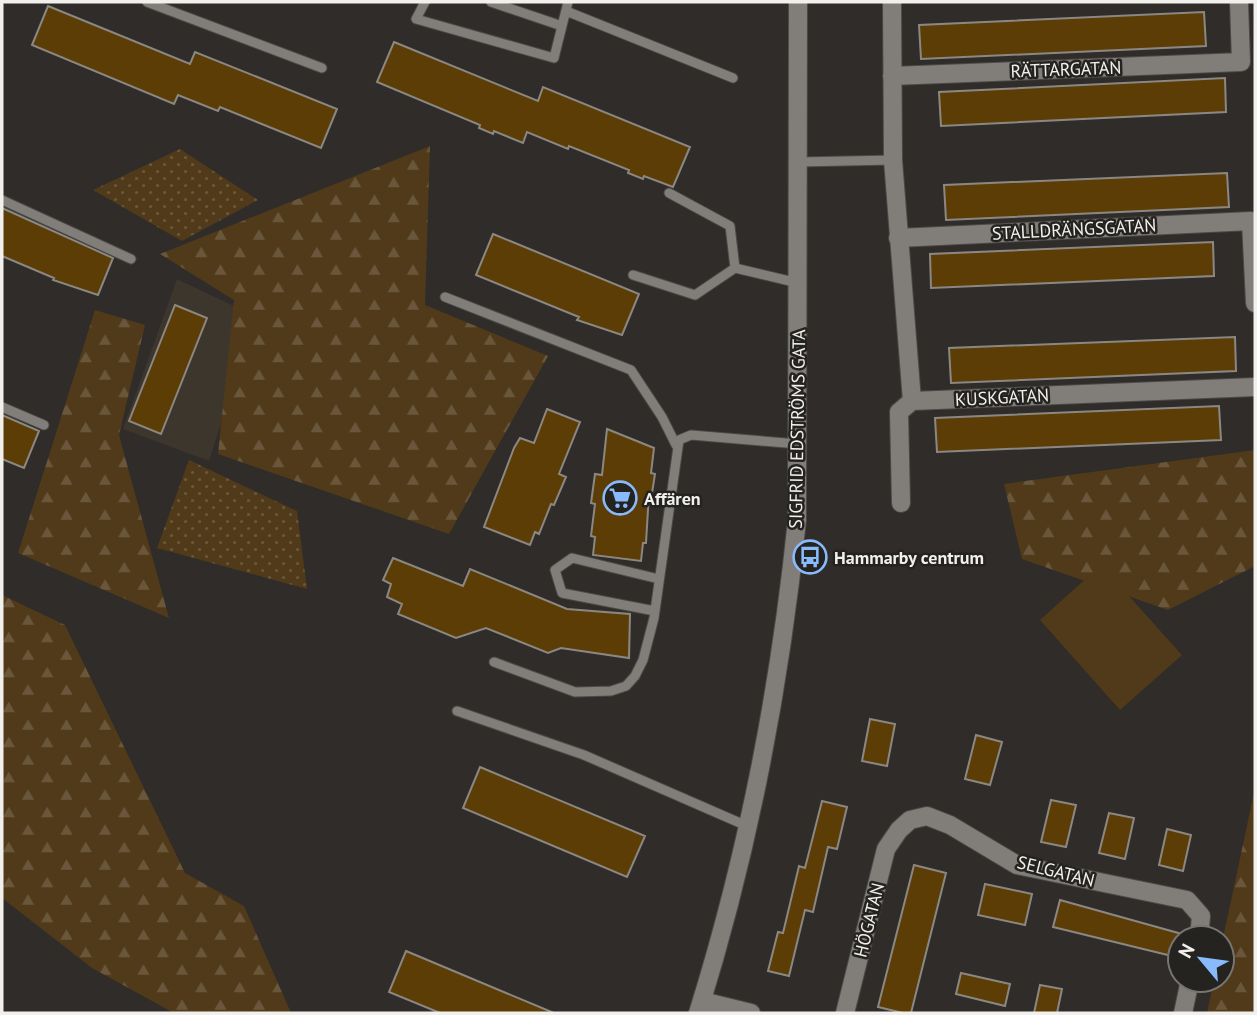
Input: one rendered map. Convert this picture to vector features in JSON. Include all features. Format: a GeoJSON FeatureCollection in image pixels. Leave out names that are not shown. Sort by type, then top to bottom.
{"type":"FeatureCollection","features":[{"type":"Feature","properties":{"kind":"street","name":"SIGFRID EDSTRÖMS GATA"},"geometry":{"type":"LineString","coordinates":[[700,1007],[747,827],[766,737],[788,602],[797,520],[798,2]]}},
{"type":"Feature","properties":{"kind":"street"},"geometry":{"type":"LineString","coordinates":[[892,2],[893,160],[912,401],[899,412],[901,503]]}},
{"type":"Feature","properties":{"kind":"street","name":"RÄTTARGATAN"},"geometry":{"type":"LineString","coordinates":[[892,76],[1241,62],[1239,2]]}},
{"type":"Feature","properties":{"kind":"street","name":"STALLDRÄNGSGATAN"},"geometry":{"type":"LineString","coordinates":[[898,238],[1251,221],[1255,303]]}},
{"type":"Feature","properties":{"kind":"street","name":"KUSKGATAN"},"geometry":{"type":"LineString","coordinates":[[912,401],[1255,387]]}},
{"type":"Feature","properties":{"kind":"street","name":"SELGATAN"},"geometry":{"type":"LineString","coordinates":[[899,830],[911,820],[927,816],[950,825],[1017,865],[1187,900],[1201,916],[1201,924]]}},
{"type":"Feature","properties":{"kind":"street","name":"HÖGATAN"},"geometry":{"type":"LineString","coordinates":[[845,1013],[886,849],[899,830]]}},
{"type":"Feature","properties":{"kind":"street"},"geometry":{"type":"LineString","coordinates":[[1183,1013],[1188,994]]}},
{"type":"Feature","properties":{"kind":"street"},"geometry":{"type":"LineString","coordinates":[[700,1007],[751,1013]]}},
{"type":"Feature","properties":{"kind":"lane"},"geometry":{"type":"LineString","coordinates":[[147,2],[322,68]]}},
{"type":"Feature","properties":{"kind":"lane"},"geometry":{"type":"LineString","coordinates":[[425,2],[416,19],[554,58],[567,6],[733,78]]}},
{"type":"Feature","properties":{"kind":"lane"},"geometry":{"type":"LineString","coordinates":[[491,2],[562,26]]}},
{"type":"Feature","properties":{"kind":"lane"},"geometry":{"type":"LineString","coordinates":[[798,162],[893,160]]}},
{"type":"Feature","properties":{"kind":"lane"},"geometry":{"type":"LineString","coordinates":[[669,194],[730,226],[735,268]]}},
{"type":"Feature","properties":{"kind":"lane"},"geometry":{"type":"LineString","coordinates":[[2,200],[131,259]]}},
{"type":"Feature","properties":{"kind":"lane"},"geometry":{"type":"LineString","coordinates":[[633,275],[695,295],[735,268],[798,283]]}},
{"type":"Feature","properties":{"kind":"lane"},"geometry":{"type":"LineString","coordinates":[[445,297],[631,370],[662,417],[676,445],[655,611],[643,660],[635,676],[626,686],[611,691],[575,692],[494,662]]}},
{"type":"Feature","properties":{"kind":"lane"},"geometry":{"type":"LineString","coordinates":[[2,407],[44,425]]}},
{"type":"Feature","properties":{"kind":"lane"},"geometry":{"type":"LineString","coordinates":[[676,445],[683,437],[691,435],[798,444]]}},
{"type":"Feature","properties":{"kind":"lane"},"geometry":{"type":"LineString","coordinates":[[655,611],[562,593],[555,570],[572,558],[659,579]]}},
{"type":"Feature","properties":{"kind":"lane"},"geometry":{"type":"LineString","coordinates":[[457,711],[584,755],[747,827]]}},
{"type":"Feature","properties":{"kind":"shaded area"},"geometry":{"type":"Polygon","coordinates":[[[177,279],[255,316],[209,461],[123,429],[177,279]]]}},
{"type":"Feature","properties":{"kind":"green space"},"geometry":{"type":"Polygon","coordinates":[[[430,146],[425,305],[548,356],[449,534],[218,454],[234,300],[160,254],[430,146]]]}},
{"type":"Feature","properties":{"kind":"green space"},"geometry":{"type":"Polygon","coordinates":[[[180,149],[258,200],[182,241],[93,190],[180,149]]]}},
{"type":"Feature","properties":{"kind":"green space"},"geometry":{"type":"Polygon","coordinates":[[[95,310],[145,325],[119,435],[169,618],[18,553],[95,310]]]}},
{"type":"Feature","properties":{"kind":"green space"},"geometry":{"type":"Polygon","coordinates":[[[1255,450],[1255,566],[1168,610],[1022,559],[1004,484],[1255,450]]]}},
{"type":"Feature","properties":{"kind":"green space"},"geometry":{"type":"Polygon","coordinates":[[[189,460],[297,511],[307,589],[157,548],[189,460]]]}},
{"type":"Feature","properties":{"kind":"green space"},"geometry":{"type":"Polygon","coordinates":[[[1101,565],[1182,655],[1120,710],[1040,620],[1101,565]]]}},
{"type":"Feature","properties":{"kind":"green space"},"geometry":{"type":"Polygon","coordinates":[[[2,595],[65,625],[185,873],[244,906],[291,1013],[174,1013],[92,968],[2,898],[2,595]]]}},
{"type":"Feature","properties":{"kind":"green space"},"geometry":{"type":"Polygon","coordinates":[[[1255,788],[1255,1013],[1207,1013],[1211,994],[1236,994],[1236,924],[1226,924],[1255,788]]]}},
{"type":"Feature","properties":{"kind":"building"},"geometry":{"type":"Polygon","coordinates":[[[48,6],[190,64],[195,52],[337,109],[321,148],[220,107],[218,111],[178,95],[174,104],[32,45],[48,6]]]}},
{"type":"Feature","properties":{"kind":"building"},"geometry":{"type":"Polygon","coordinates":[[[1204,12],[1206,46],[921,59],[919,25],[1204,12]]]}},
{"type":"Feature","properties":{"kind":"building"},"geometry":{"type":"Polygon","coordinates":[[[394,42],[538,101],[543,87],[690,147],[673,187],[644,176],[643,179],[628,173],[629,170],[527,132],[523,143],[494,131],[493,134],[479,128],[480,125],[377,82],[394,42]]]}},
{"type":"Feature","properties":{"kind":"building"},"geometry":{"type":"Polygon","coordinates":[[[1225,78],[1226,112],[941,126],[939,92],[1225,78]]]}},
{"type":"Feature","properties":{"kind":"building"},"geometry":{"type":"Polygon","coordinates":[[[1227,173],[1229,207],[946,220],[944,185],[1227,173]]]}},
{"type":"Feature","properties":{"kind":"building"},"geometry":{"type":"Polygon","coordinates":[[[2,208],[113,258],[98,295],[53,280],[54,278],[2,256],[2,208]]]}},
{"type":"Feature","properties":{"kind":"building"},"geometry":{"type":"Polygon","coordinates":[[[493,234],[639,294],[622,335],[577,320],[579,317],[476,275],[493,234]]]}},
{"type":"Feature","properties":{"kind":"building"},"geometry":{"type":"Polygon","coordinates":[[[1213,242],[1214,276],[931,288],[930,254],[1213,242]]]}},
{"type":"Feature","properties":{"kind":"building"},"geometry":{"type":"Polygon","coordinates":[[[175,305],[207,318],[161,434],[129,421],[175,305]]]}},
{"type":"Feature","properties":{"kind":"building"},"geometry":{"type":"Polygon","coordinates":[[[1235,337],[1236,371],[951,383],[949,348],[1235,337]]]}},
{"type":"Feature","properties":{"kind":"building"},"geometry":{"type":"Polygon","coordinates":[[[1219,406],[1221,440],[937,452],[935,418],[1219,406]]]}},
{"type":"Feature","properties":{"kind":"building"},"geometry":{"type":"Polygon","coordinates":[[[547,409],[580,422],[559,474],[566,477],[539,534],[535,532],[530,545],[484,527],[514,448],[520,438],[534,443],[547,409]]]}},
{"type":"Feature","properties":{"kind":"building"},"geometry":{"type":"Polygon","coordinates":[[[2,415],[39,431],[24,468],[2,459],[2,415]]]}},
{"type":"Feature","properties":{"kind":"building","name":"Affären"},"geometry":{"type":"Polygon","coordinates":[[[607,429],[654,448],[651,473],[655,474],[652,493],[649,493],[646,543],[643,543],[641,561],[593,555],[595,537],[591,536],[595,504],[591,503],[595,474],[602,475],[607,429]]]}},
{"type":"Feature","properties":{"kind":"building"},"geometry":{"type":"Polygon","coordinates":[[[393,558],[463,586],[470,569],[567,609],[630,614],[629,658],[561,648],[548,653],[486,628],[456,638],[398,614],[402,604],[387,597],[391,584],[383,580],[393,558]]]}},
{"type":"Feature","properties":{"kind":"building"},"geometry":{"type":"Polygon","coordinates":[[[870,719],[895,724],[887,766],[862,761],[870,719]]]}},
{"type":"Feature","properties":{"kind":"building"},"geometry":{"type":"Polygon","coordinates":[[[976,735],[1002,742],[990,785],[965,779],[976,735]]]}},
{"type":"Feature","properties":{"kind":"building"},"geometry":{"type":"Polygon","coordinates":[[[480,767],[645,836],[627,877],[463,808],[480,767]]]}},
{"type":"Feature","properties":{"kind":"building"},"geometry":{"type":"Polygon","coordinates":[[[1051,800],[1076,805],[1066,847],[1041,842],[1051,800]]]}},
{"type":"Feature","properties":{"kind":"building"},"geometry":{"type":"Polygon","coordinates":[[[822,801],[847,807],[837,849],[828,847],[813,912],[805,910],[789,976],[768,971],[778,932],[783,933],[799,866],[805,868],[822,801]]]}},
{"type":"Feature","properties":{"kind":"building"},"geometry":{"type":"Polygon","coordinates":[[[1109,813],[1134,818],[1125,859],[1099,853],[1109,813]]]}},
{"type":"Feature","properties":{"kind":"building"},"geometry":{"type":"Polygon","coordinates":[[[1167,829],[1191,835],[1183,871],[1159,865],[1167,829]]]}},
{"type":"Feature","properties":{"kind":"building"},"geometry":{"type":"Polygon","coordinates":[[[914,865],[946,873],[911,1013],[903,1013],[878,1007],[914,865]]]}},
{"type":"Feature","properties":{"kind":"building"},"geometry":{"type":"Polygon","coordinates":[[[985,884],[1032,894],[1025,925],[978,915],[985,884]]]}},
{"type":"Feature","properties":{"kind":"building"},"geometry":{"type":"Polygon","coordinates":[[[1060,900],[1166,930],[1166,955],[1053,927],[1060,900]]]}},
{"type":"Feature","properties":{"kind":"building"},"geometry":{"type":"Polygon","coordinates":[[[406,951],[554,1013],[440,1013],[389,992],[406,951]]]}},
{"type":"Feature","properties":{"kind":"building"},"geometry":{"type":"Polygon","coordinates":[[[961,973],[1010,984],[1005,1006],[956,994],[961,973]]]}},
{"type":"Feature","properties":{"kind":"building"},"geometry":{"type":"Polygon","coordinates":[[[1040,985],[1062,989],[1057,1013],[1034,1013],[1040,985]]]}},
{"type":"Feature","properties":{"kind":"place","name":"Affären"},"geometry":{"type":"Point","coordinates":[620,498]}},
{"type":"Feature","properties":{"kind":"place","name":"Hammarby centrum"},"geometry":{"type":"Point","coordinates":[810,557]}}]}
